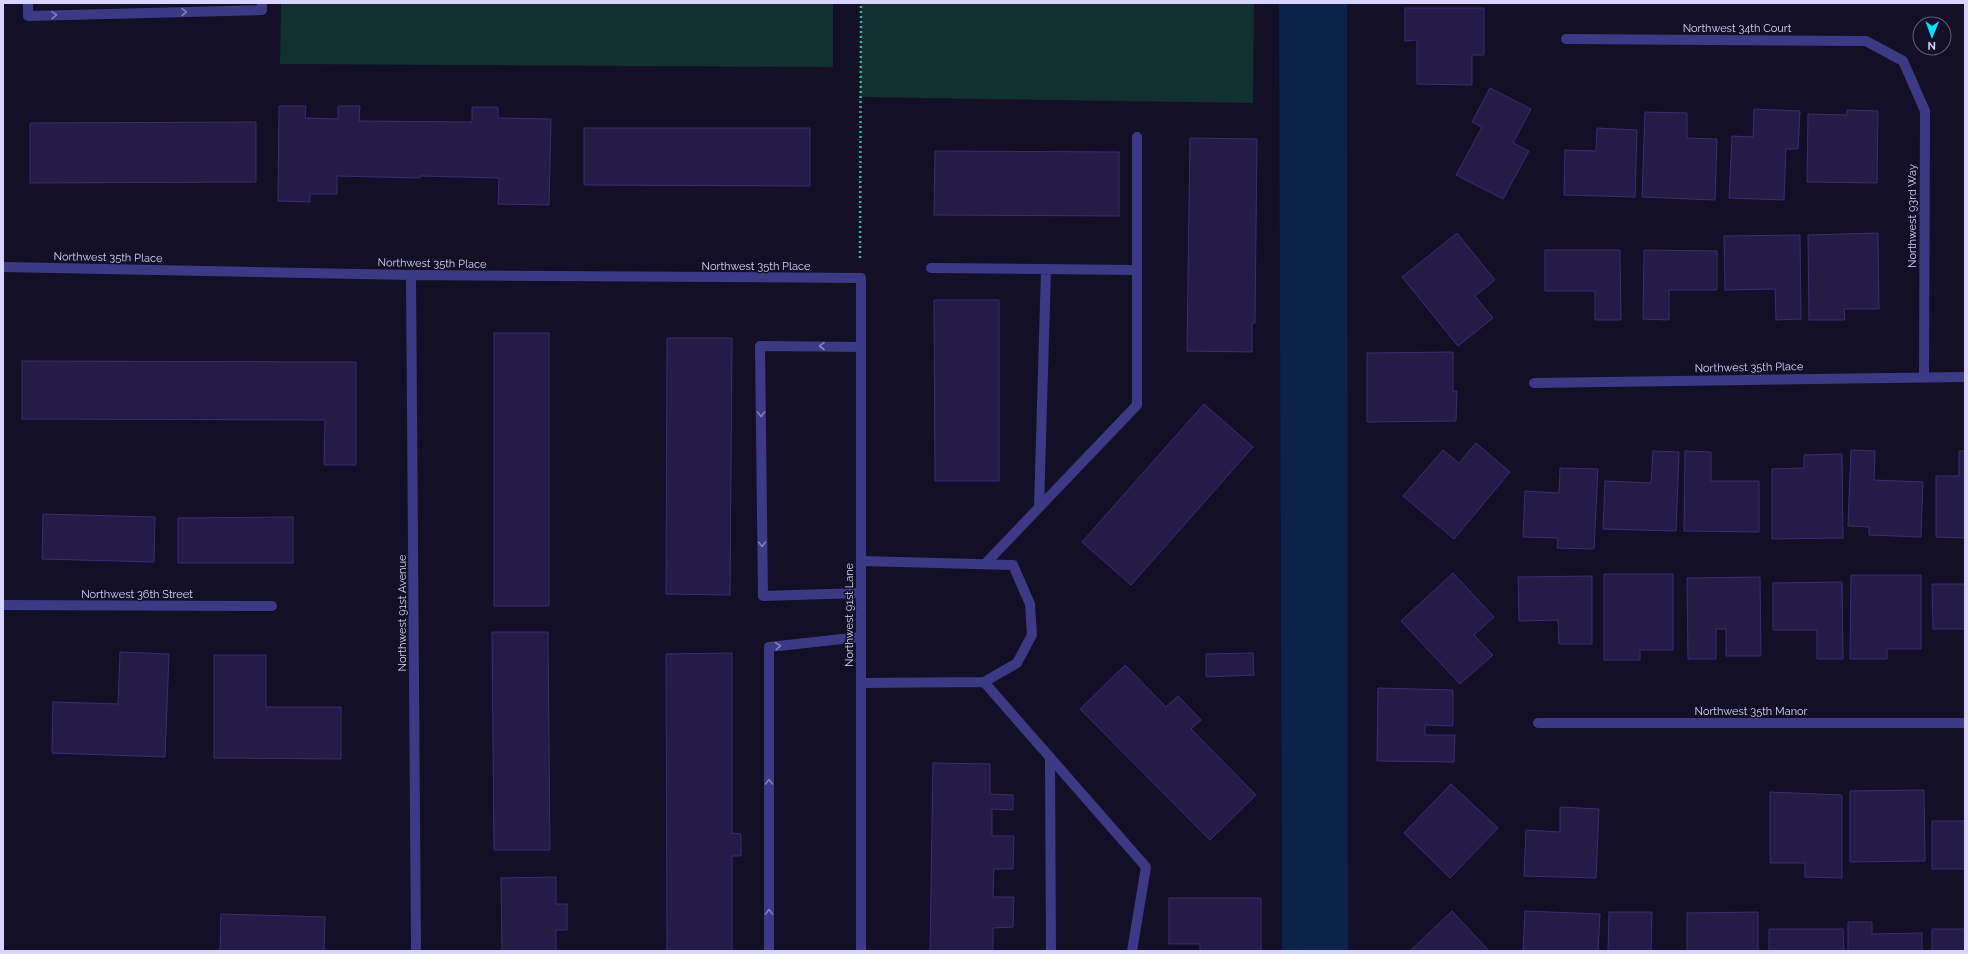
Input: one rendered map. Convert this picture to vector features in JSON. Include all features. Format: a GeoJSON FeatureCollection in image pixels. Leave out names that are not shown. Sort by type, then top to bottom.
{"type":"FeatureCollection","features":[{"type":"Feature","properties":{"kind":"street"},"geometry":{"type":"LineString","coordinates":[[28,3],[28,16],[262,10],[262,3]]}},
{"type":"Feature","properties":{"kind":"street","name":"Northwest 34th Court"},"geometry":{"type":"LineString","coordinates":[[1566,39],[1866,41],[1903,61]]}},
{"type":"Feature","properties":{"kind":"street","name":"Northwest 93rd Way"},"geometry":{"type":"LineString","coordinates":[[1903,61],[1925,111],[1924,376]]}},
{"type":"Feature","properties":{"kind":"street"},"geometry":{"type":"LineString","coordinates":[[985,564],[1137,405],[1137,137]]}},
{"type":"Feature","properties":{"kind":"street","name":"Northwest 35th Place"},"geometry":{"type":"LineString","coordinates":[[3,266],[411,275],[860,278]]}},
{"type":"Feature","properties":{"kind":"street"},"geometry":{"type":"LineString","coordinates":[[931,268],[1137,270]]}},
{"type":"Feature","properties":{"kind":"street"},"geometry":{"type":"LineString","coordinates":[[1039,507],[1046,269]]}},
{"type":"Feature","properties":{"kind":"street","name":"Northwest 91st Avenue"},"geometry":{"type":"LineString","coordinates":[[411,275],[416,951]]}},
{"type":"Feature","properties":{"kind":"street","name":"Northwest 91st Lane"},"geometry":{"type":"LineString","coordinates":[[860,278],[861,951]]}},
{"type":"Feature","properties":{"kind":"street"},"geometry":{"type":"LineString","coordinates":[[861,347],[760,346],[763,596],[861,593]]}},
{"type":"Feature","properties":{"kind":"street","name":"Northwest 35th Place"},"geometry":{"type":"LineString","coordinates":[[1534,383],[1924,376],[1965,377]]}},
{"type":"Feature","properties":{"kind":"street"},"geometry":{"type":"LineString","coordinates":[[861,561],[1014,565],[1030,604],[1032,636],[1017,663],[984,682],[861,683]]}},
{"type":"Feature","properties":{"kind":"street","name":"Northwest 36th Street"},"geometry":{"type":"LineString","coordinates":[[3,605],[272,606]]}},
{"type":"Feature","properties":{"kind":"street"},"geometry":{"type":"LineString","coordinates":[[769,951],[769,647],[861,637]]}},
{"type":"Feature","properties":{"kind":"street"},"geometry":{"type":"LineString","coordinates":[[984,682],[1146,867],[1132,951]]}},
{"type":"Feature","properties":{"kind":"street","name":"Northwest 35th Manor"},"geometry":{"type":"LineString","coordinates":[[1538,723],[1965,723]]}},
{"type":"Feature","properties":{"kind":"street"},"geometry":{"type":"LineString","coordinates":[[1050,757],[1051,951]]}},
{"type":"Feature","properties":{"kind":"path"},"geometry":{"type":"LineString","coordinates":[[860,278],[861,3]]}},
{"type":"Feature","properties":{"kind":"green space"},"geometry":{"type":"Polygon","coordinates":[[[281,3],[833,3],[833,67],[280,64],[281,3]]]}},
{"type":"Feature","properties":{"kind":"green space"},"geometry":{"type":"Polygon","coordinates":[[[861,3],[1254,3],[1253,103],[860,97],[861,3]]]}},
{"type":"Feature","properties":{"kind":"water"},"geometry":{"type":"Polygon","coordinates":[[[1279,3],[1347,3],[1348,951],[1282,951],[1279,3]]]}},
{"type":"Feature","properties":{"kind":"building"},"geometry":{"type":"Polygon","coordinates":[[[1405,8],[1484,8],[1484,55],[1472,55],[1472,85],[1417,84],[1417,40],[1405,41],[1405,8]]]}},
{"type":"Feature","properties":{"kind":"building"},"geometry":{"type":"Polygon","coordinates":[[[1490,88],[1531,109],[1513,143],[1529,151],[1503,199],[1456,175],[1482,127],[1472,122],[1490,88]]]}},
{"type":"Feature","properties":{"kind":"building"},"geometry":{"type":"Polygon","coordinates":[[[279,106],[306,106],[305,118],[338,119],[338,106],[360,106],[359,121],[472,122],[472,107],[498,107],[498,118],[551,119],[549,205],[498,204],[499,178],[420,176],[420,178],[337,176],[337,194],[310,194],[310,202],[278,201],[279,106]]]}},
{"type":"Feature","properties":{"kind":"building"},"geometry":{"type":"Polygon","coordinates":[[[1754,109],[1800,111],[1798,149],[1786,149],[1784,200],[1729,198],[1732,136],[1753,137],[1754,109]]]}},
{"type":"Feature","properties":{"kind":"building"},"geometry":{"type":"Polygon","coordinates":[[[1847,110],[1878,111],[1877,183],[1807,182],[1808,114],[1847,115],[1847,110]]]}},
{"type":"Feature","properties":{"kind":"building"},"geometry":{"type":"Polygon","coordinates":[[[1645,112],[1687,113],[1687,138],[1717,139],[1715,200],[1642,197],[1645,112]]]}},
{"type":"Feature","properties":{"kind":"building"},"geometry":{"type":"Polygon","coordinates":[[[256,122],[256,182],[30,183],[30,123],[256,122]]]}},
{"type":"Feature","properties":{"kind":"building"},"geometry":{"type":"Polygon","coordinates":[[[584,128],[810,128],[810,186],[584,185],[584,128]]]}},
{"type":"Feature","properties":{"kind":"building"},"geometry":{"type":"Polygon","coordinates":[[[1597,128],[1637,130],[1635,197],[1564,195],[1565,150],[1596,151],[1597,128]]]}},
{"type":"Feature","properties":{"kind":"building"},"geometry":{"type":"Polygon","coordinates":[[[1190,138],[1257,139],[1255,323],[1252,323],[1252,352],[1187,351],[1190,138]]]}},
{"type":"Feature","properties":{"kind":"building"},"geometry":{"type":"Polygon","coordinates":[[[935,151],[1119,152],[1119,216],[934,215],[935,151]]]}},
{"type":"Feature","properties":{"kind":"building"},"geometry":{"type":"Polygon","coordinates":[[[1457,233],[1495,280],[1475,296],[1493,318],[1458,346],[1402,277],[1457,233]]]}},
{"type":"Feature","properties":{"kind":"building"},"geometry":{"type":"Polygon","coordinates":[[[1878,233],[1879,309],[1844,309],[1845,320],[1809,320],[1808,235],[1878,233]]]}},
{"type":"Feature","properties":{"kind":"building"},"geometry":{"type":"Polygon","coordinates":[[[1800,235],[1801,319],[1776,320],[1775,289],[1725,290],[1724,236],[1800,235]]]}},
{"type":"Feature","properties":{"kind":"building"},"geometry":{"type":"Polygon","coordinates":[[[1545,250],[1620,250],[1621,320],[1595,320],[1595,291],[1545,291],[1545,250]]]}},
{"type":"Feature","properties":{"kind":"building"},"geometry":{"type":"Polygon","coordinates":[[[1644,250],[1717,251],[1717,290],[1669,290],[1669,320],[1643,319],[1644,250]]]}},
{"type":"Feature","properties":{"kind":"building"},"geometry":{"type":"Polygon","coordinates":[[[934,300],[999,300],[999,481],[935,481],[934,300]]]}},
{"type":"Feature","properties":{"kind":"building"},"geometry":{"type":"Polygon","coordinates":[[[494,333],[549,333],[549,606],[494,606],[494,333]]]}},
{"type":"Feature","properties":{"kind":"building"},"geometry":{"type":"Polygon","coordinates":[[[667,338],[732,338],[730,595],[666,594],[667,338]]]}},
{"type":"Feature","properties":{"kind":"building"},"geometry":{"type":"Polygon","coordinates":[[[1453,352],[1453,391],[1457,391],[1456,421],[1367,422],[1367,353],[1453,352]]]}},
{"type":"Feature","properties":{"kind":"building"},"geometry":{"type":"Polygon","coordinates":[[[22,361],[356,362],[356,465],[324,465],[325,420],[22,419],[22,361]]]}},
{"type":"Feature","properties":{"kind":"building"},"geometry":{"type":"Polygon","coordinates":[[[1204,404],[1253,447],[1131,585],[1082,542],[1204,404]]]}},
{"type":"Feature","properties":{"kind":"building"},"geometry":{"type":"Polygon","coordinates":[[[1476,443],[1510,472],[1454,539],[1403,496],[1443,450],[1459,463],[1476,443]]]}},
{"type":"Feature","properties":{"kind":"building"},"geometry":{"type":"Polygon","coordinates":[[[1851,450],[1875,451],[1874,480],[1923,482],[1921,537],[1869,535],[1869,527],[1848,526],[1851,450]]]}},
{"type":"Feature","properties":{"kind":"building"},"geometry":{"type":"Polygon","coordinates":[[[1653,451],[1679,452],[1676,531],[1603,529],[1605,481],[1651,483],[1653,451]]]}},
{"type":"Feature","properties":{"kind":"building"},"geometry":{"type":"Polygon","coordinates":[[[1685,451],[1711,452],[1711,481],[1759,481],[1759,532],[1684,531],[1685,451]]]}},
{"type":"Feature","properties":{"kind":"building"},"geometry":{"type":"Polygon","coordinates":[[[1959,451],[1965,451],[1965,538],[1936,537],[1936,476],[1959,476],[1959,451]]]}},
{"type":"Feature","properties":{"kind":"building"},"geometry":{"type":"Polygon","coordinates":[[[1842,454],[1843,538],[1772,539],[1772,469],[1804,468],[1804,455],[1842,454]]]}},
{"type":"Feature","properties":{"kind":"building"},"geometry":{"type":"Polygon","coordinates":[[[1560,468],[1598,469],[1594,549],[1557,548],[1558,538],[1523,537],[1525,491],[1559,493],[1560,468]]]}},
{"type":"Feature","properties":{"kind":"building"},"geometry":{"type":"Polygon","coordinates":[[[43,514],[155,517],[154,562],[42,559],[43,514]]]}},
{"type":"Feature","properties":{"kind":"building"},"geometry":{"type":"Polygon","coordinates":[[[293,517],[293,563],[178,563],[178,518],[293,517]]]}},
{"type":"Feature","properties":{"kind":"building"},"geometry":{"type":"Polygon","coordinates":[[[1453,573],[1494,617],[1474,635],[1493,655],[1460,684],[1401,621],[1453,573]]]}},
{"type":"Feature","properties":{"kind":"building"},"geometry":{"type":"Polygon","coordinates":[[[1604,574],[1673,574],[1673,650],[1640,650],[1640,660],[1604,660],[1604,574]]]}},
{"type":"Feature","properties":{"kind":"building"},"geometry":{"type":"Polygon","coordinates":[[[1851,575],[1921,575],[1921,649],[1887,649],[1887,659],[1850,659],[1851,575]]]}},
{"type":"Feature","properties":{"kind":"building"},"geometry":{"type":"Polygon","coordinates":[[[1592,576],[1592,644],[1559,644],[1558,620],[1519,621],[1518,577],[1592,576]]]}},
{"type":"Feature","properties":{"kind":"building"},"geometry":{"type":"Polygon","coordinates":[[[1760,577],[1761,656],[1726,656],[1726,629],[1716,629],[1716,659],[1688,659],[1687,578],[1760,577]]]}},
{"type":"Feature","properties":{"kind":"building"},"geometry":{"type":"Polygon","coordinates":[[[1842,582],[1843,659],[1817,659],[1817,630],[1773,630],[1773,583],[1842,582]]]}},
{"type":"Feature","properties":{"kind":"building"},"geometry":{"type":"Polygon","coordinates":[[[1932,584],[1965,584],[1965,629],[1933,629],[1932,584]]]}},
{"type":"Feature","properties":{"kind":"building"},"geometry":{"type":"Polygon","coordinates":[[[492,632],[548,632],[550,850],[494,850],[492,632]]]}},
{"type":"Feature","properties":{"kind":"building"},"geometry":{"type":"Polygon","coordinates":[[[120,652],[169,654],[165,757],[52,753],[53,702],[118,704],[120,652]]]}},
{"type":"Feature","properties":{"kind":"building"},"geometry":{"type":"Polygon","coordinates":[[[732,653],[732,833],[741,834],[741,856],[732,856],[732,951],[667,951],[666,654],[732,653]]]}},
{"type":"Feature","properties":{"kind":"building"},"geometry":{"type":"Polygon","coordinates":[[[1253,653],[1254,675],[1206,677],[1206,654],[1253,653]]]}},
{"type":"Feature","properties":{"kind":"building"},"geometry":{"type":"Polygon","coordinates":[[[214,655],[266,655],[266,707],[341,707],[341,759],[214,758],[214,655]]]}},
{"type":"Feature","properties":{"kind":"building"},"geometry":{"type":"Polygon","coordinates":[[[1125,665],[1166,707],[1178,696],[1201,720],[1191,729],[1256,795],[1210,840],[1080,709],[1125,665]]]}},
{"type":"Feature","properties":{"kind":"building"},"geometry":{"type":"Polygon","coordinates":[[[1378,688],[1453,690],[1453,726],[1425,725],[1425,735],[1455,735],[1454,762],[1377,761],[1378,688]]]}},
{"type":"Feature","properties":{"kind":"building"},"geometry":{"type":"Polygon","coordinates":[[[933,763],[990,764],[990,794],[1013,795],[1013,810],[992,809],[992,836],[1014,836],[1013,869],[994,869],[993,897],[1014,897],[1013,927],[993,928],[993,951],[930,951],[933,763]]]}},
{"type":"Feature","properties":{"kind":"building"},"geometry":{"type":"Polygon","coordinates":[[[1451,784],[1498,828],[1450,878],[1404,833],[1451,784]]]}},
{"type":"Feature","properties":{"kind":"building"},"geometry":{"type":"Polygon","coordinates":[[[1924,790],[1925,861],[1850,862],[1850,791],[1924,790]]]}},
{"type":"Feature","properties":{"kind":"building"},"geometry":{"type":"Polygon","coordinates":[[[1770,792],[1842,795],[1842,878],[1805,877],[1805,863],[1770,863],[1770,792]]]}},
{"type":"Feature","properties":{"kind":"building"},"geometry":{"type":"Polygon","coordinates":[[[1560,807],[1599,809],[1596,878],[1524,876],[1526,830],[1560,832],[1560,807]]]}},
{"type":"Feature","properties":{"kind":"building"},"geometry":{"type":"Polygon","coordinates":[[[1932,821],[1965,821],[1965,869],[1932,869],[1932,821]]]}},
{"type":"Feature","properties":{"kind":"building"},"geometry":{"type":"Polygon","coordinates":[[[556,877],[556,904],[567,904],[567,930],[556,930],[556,951],[502,951],[501,878],[556,877]]]}},
{"type":"Feature","properties":{"kind":"building"},"geometry":{"type":"Polygon","coordinates":[[[1169,898],[1261,898],[1261,951],[1200,951],[1200,944],[1169,944],[1169,898]]]}},
{"type":"Feature","properties":{"kind":"building"},"geometry":{"type":"Polygon","coordinates":[[[1452,911],[1489,951],[1410,951],[1452,911]]]}},
{"type":"Feature","properties":{"kind":"building"},"geometry":{"type":"Polygon","coordinates":[[[1525,911],[1600,914],[1598,951],[1523,951],[1525,911]]]}},
{"type":"Feature","properties":{"kind":"building"},"geometry":{"type":"Polygon","coordinates":[[[1609,912],[1652,912],[1651,951],[1608,951],[1609,912]]]}},
{"type":"Feature","properties":{"kind":"building"},"geometry":{"type":"Polygon","coordinates":[[[1758,912],[1758,951],[1687,951],[1687,913],[1758,912]]]}},
{"type":"Feature","properties":{"kind":"building"},"geometry":{"type":"Polygon","coordinates":[[[221,914],[325,917],[324,951],[220,951],[221,914]]]}},
{"type":"Feature","properties":{"kind":"building"},"geometry":{"type":"Polygon","coordinates":[[[1848,922],[1872,922],[1872,934],[1922,933],[1922,951],[1848,951],[1848,922]]]}},
{"type":"Feature","properties":{"kind":"building"},"geometry":{"type":"Polygon","coordinates":[[[1769,929],[1843,929],[1844,951],[1769,951],[1769,929]]]}},
{"type":"Feature","properties":{"kind":"building"},"geometry":{"type":"Polygon","coordinates":[[[1932,929],[1965,929],[1965,951],[1932,951],[1932,929]]]}}]}
